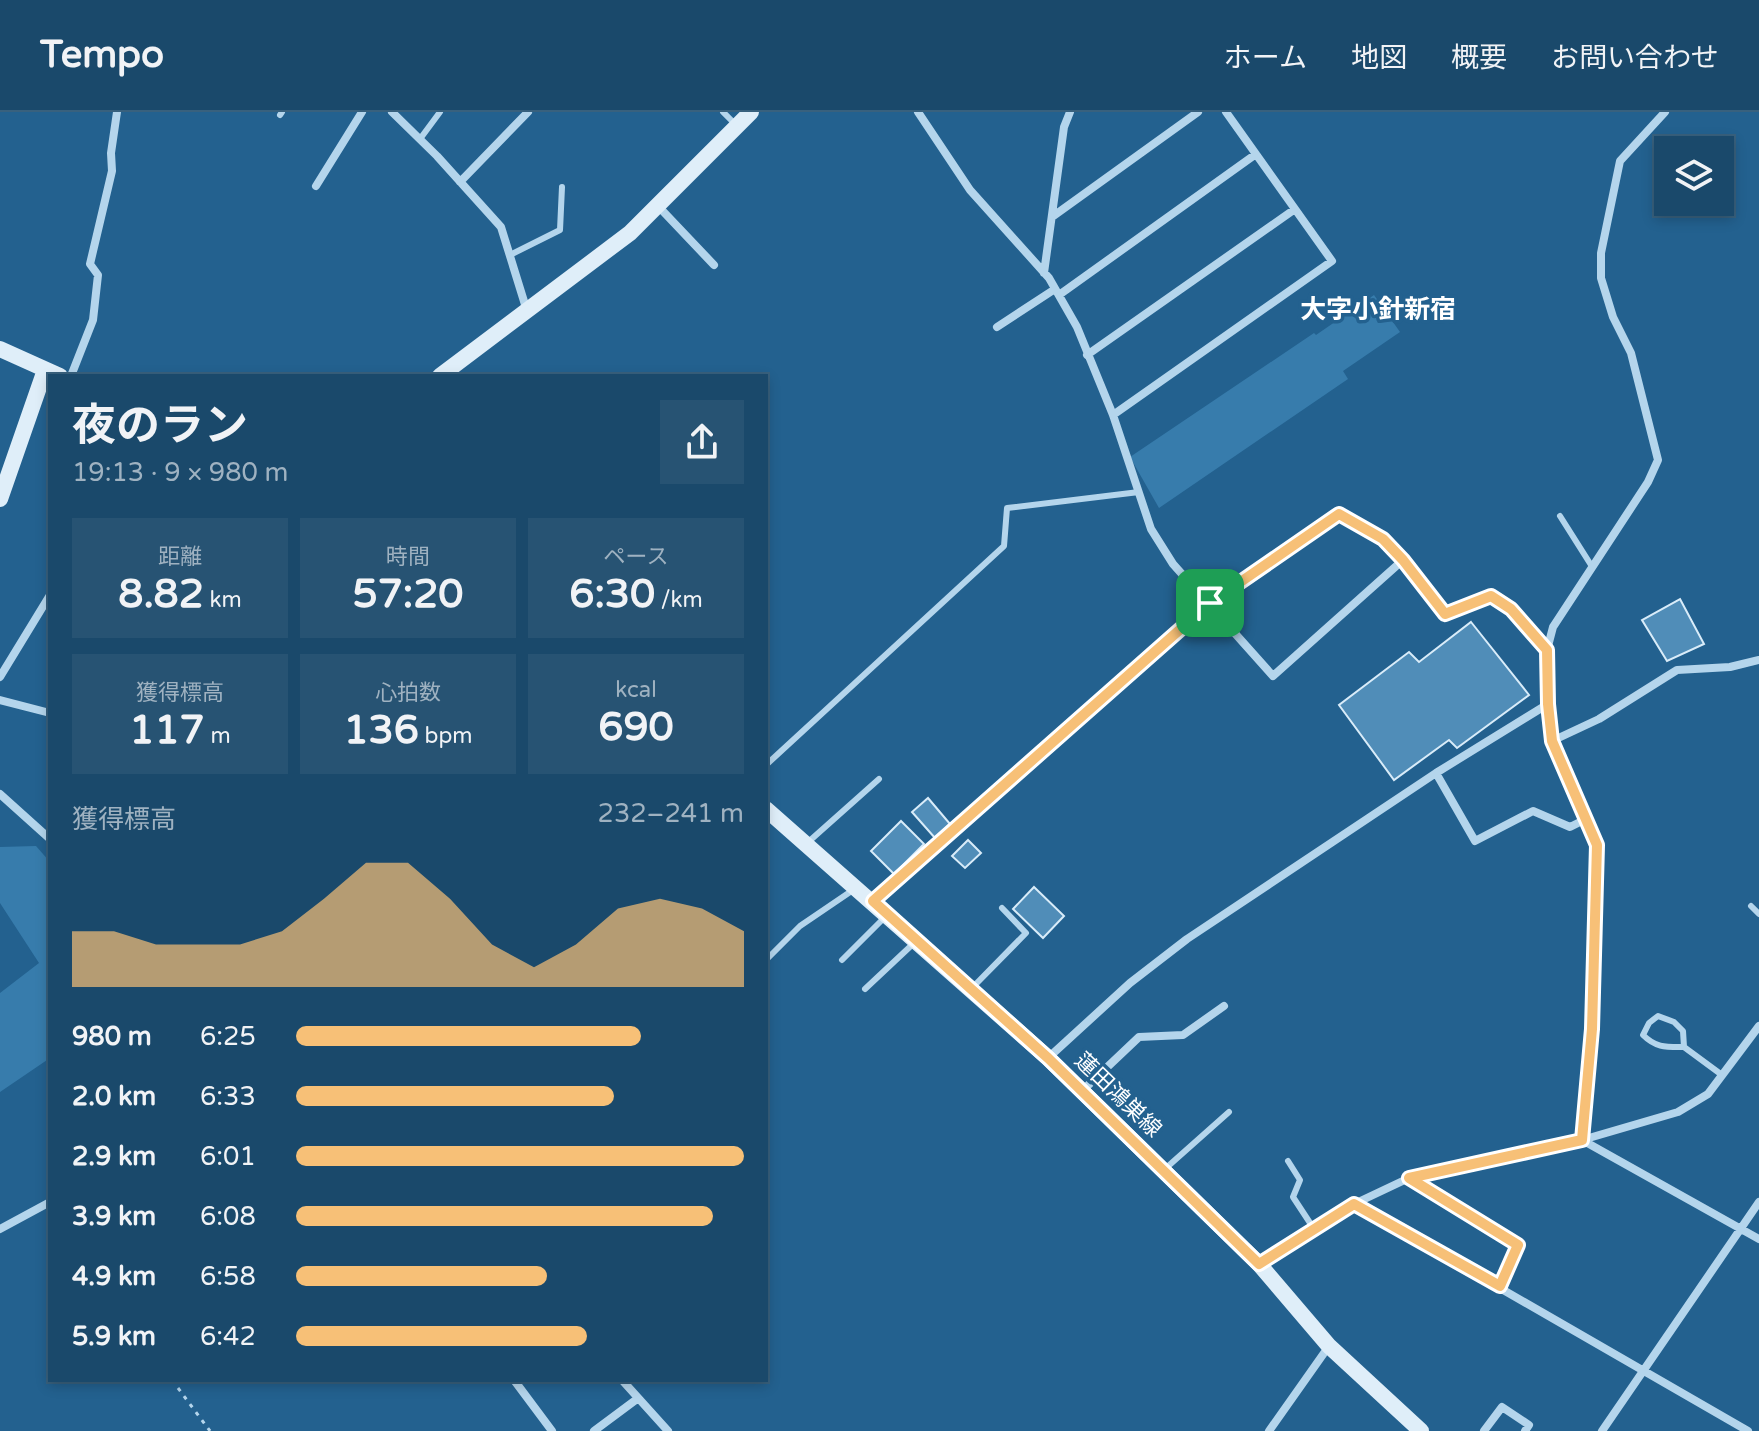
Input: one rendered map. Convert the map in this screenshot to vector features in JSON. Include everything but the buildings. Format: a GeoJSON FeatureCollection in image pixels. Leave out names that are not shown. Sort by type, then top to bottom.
{"type":"FeatureCollection","features":[{"type":"Feature","properties":{"kind":"main road"},"geometry":{"type":"LineString","coordinates":[[443,374],[630,233],[751,112]]}},
{"type":"Feature","properties":{"kind":"main road"},"geometry":{"type":"LineString","coordinates":[[0,349],[52,373]]}},
{"type":"Feature","properties":{"kind":"main road"},"geometry":{"type":"LineString","coordinates":[[0,499],[48,383]]}},
{"type":"Feature","properties":{"kind":"main road","name":"蓮田鴻巣線"},"geometry":{"type":"LineString","coordinates":[[768,811],[1048,1058],[1259,1264],[1329,1346],[1416,1430]]}},
{"type":"Feature","properties":{"kind":"street"},"geometry":{"type":"LineString","coordinates":[[72,374],[93,320],[98,275],[90,264],[112,171],[111,153],[117,112]]}},
{"type":"Feature","properties":{"kind":"street"},"geometry":{"type":"LineString","coordinates":[[316,186],[362,112]]}},
{"type":"Feature","properties":{"kind":"street"},"geometry":{"type":"LineString","coordinates":[[392,112],[501,227],[527,311]]}},
{"type":"Feature","properties":{"kind":"street"},"geometry":{"type":"LineString","coordinates":[[460,182],[528,112]]}},
{"type":"Feature","properties":{"kind":"street"},"geometry":{"type":"LineString","coordinates":[[918,112],[970,190],[1044,273],[1077,327],[1113,415],[1151,529],[1173,564],[1273,676],[1403,560],[1445,614],[1491,596],[1511,609],[1547,650]]}},
{"type":"Feature","properties":{"kind":"street"},"geometry":{"type":"LineString","coordinates":[[1044,273],[1064,127],[1070,112]]}},
{"type":"Feature","properties":{"kind":"street"},"geometry":{"type":"LineString","coordinates":[[1052,217],[1198,112]]}},
{"type":"Feature","properties":{"kind":"street"},"geometry":{"type":"LineString","coordinates":[[1113,415],[1332,261],[1226,112]]}},
{"type":"Feature","properties":{"kind":"street"},"geometry":{"type":"LineString","coordinates":[[1582,1140],[1592,1029],[1597,845],[1552,741],[1547,650],[1553,627],[1648,482],[1658,460],[1631,353],[1613,317],[1601,278],[1601,253],[1620,161],[1665,112]]}},
{"type":"Feature","properties":{"kind":"street"},"geometry":{"type":"LineString","coordinates":[[997,327],[1057,292],[1256,154]]}},
{"type":"Feature","properties":{"kind":"street"},"geometry":{"type":"LineString","coordinates":[[658,205],[714,265]]}},
{"type":"Feature","properties":{"kind":"street"},"geometry":{"type":"LineString","coordinates":[[1087,355],[1295,209]]}},
{"type":"Feature","properties":{"kind":"street"},"geometry":{"type":"LineString","coordinates":[[0,677],[48,598]]}},
{"type":"Feature","properties":{"kind":"street"},"geometry":{"type":"LineString","coordinates":[[873,901],[1210,603]]}},
{"type":"Feature","properties":{"kind":"street"},"geometry":{"type":"LineString","coordinates":[[1552,741],[1599,719],[1677,670],[1730,667],[1759,660]]}},
{"type":"Feature","properties":{"kind":"street"},"geometry":{"type":"LineString","coordinates":[[0,700],[48,712]]}},
{"type":"Feature","properties":{"kind":"street"},"geometry":{"type":"LineString","coordinates":[[1048,1058],[1130,983],[1187,939],[1436,773],[1548,704]]}},
{"type":"Feature","properties":{"kind":"street"},"geometry":{"type":"LineString","coordinates":[[1436,773],[1475,841],[1533,811],[1570,827],[1586,819]]}},
{"type":"Feature","properties":{"kind":"street"},"geometry":{"type":"LineString","coordinates":[[0,794],[48,837]]}},
{"type":"Feature","properties":{"kind":"street"},"geometry":{"type":"LineString","coordinates":[[1082,1091],[1139,1037],[1183,1035],[1224,1006]]}},
{"type":"Feature","properties":{"kind":"street"},"geometry":{"type":"LineString","coordinates":[[1259,1264],[1354,1204],[1409,1178],[1582,1140],[1678,1112],[1708,1094],[1759,1026]]}},
{"type":"Feature","properties":{"kind":"street"},"geometry":{"type":"LineString","coordinates":[[1582,1140],[1759,1239]]}},
{"type":"Feature","properties":{"kind":"street"},"geometry":{"type":"LineString","coordinates":[[1409,1178],[1518,1245],[1500,1286]]}},
{"type":"Feature","properties":{"kind":"street"},"geometry":{"type":"LineString","coordinates":[[1602,1431],[1759,1202]]}},
{"type":"Feature","properties":{"kind":"street"},"geometry":{"type":"LineString","coordinates":[[0,1229],[48,1203]]}},
{"type":"Feature","properties":{"kind":"street"},"geometry":{"type":"LineString","coordinates":[[1354,1204],[1748,1431]]}},
{"type":"Feature","properties":{"kind":"street"},"geometry":{"type":"LineString","coordinates":[[1269,1431],[1329,1346]]}},
{"type":"Feature","properties":{"kind":"street"},"geometry":{"type":"LineString","coordinates":[[515,1382],[552,1431]]}},
{"type":"Feature","properties":{"kind":"street"},"geometry":{"type":"LineString","coordinates":[[624,1382],[668,1431]]}},
{"type":"Feature","properties":{"kind":"street"},"geometry":{"type":"LineString","coordinates":[[594,1431],[637,1399]]}},
{"type":"Feature","properties":{"kind":"street"},"geometry":{"type":"LineString","coordinates":[[1484,1431],[1502,1407],[1529,1425],[1525,1431]]}},
{"type":"Feature","properties":{"kind":"lane"},"geometry":{"type":"LineString","coordinates":[[420,139],[440,112]]}},
{"type":"Feature","properties":{"kind":"lane"},"geometry":{"type":"LineString","coordinates":[[723,112],[737,126]]}},
{"type":"Feature","properties":{"kind":"lane"},"geometry":{"type":"LineString","coordinates":[[510,255],[560,230],[562,187]]}},
{"type":"Feature","properties":{"kind":"lane"},"geometry":{"type":"LineString","coordinates":[[768,763],[1004,546],[1007,508],[1139,492]]}},
{"type":"Feature","properties":{"kind":"lane"},"geometry":{"type":"LineString","coordinates":[[1210,603],[1339,514]]}},
{"type":"Feature","properties":{"kind":"lane"},"geometry":{"type":"LineString","coordinates":[[1560,516],[1591,565]]}},
{"type":"Feature","properties":{"kind":"lane"},"geometry":{"type":"LineString","coordinates":[[806,844],[879,779]]}},
{"type":"Feature","properties":{"kind":"lane"},"geometry":{"type":"LineString","coordinates":[[768,958],[800,926],[857,887]]}},
{"type":"Feature","properties":{"kind":"lane"},"geometry":{"type":"LineString","coordinates":[[1751,906],[1759,914]]}},
{"type":"Feature","properties":{"kind":"lane"},"geometry":{"type":"LineString","coordinates":[[971,989],[1026,933],[1002,908]]}},
{"type":"Feature","properties":{"kind":"lane"},"geometry":{"type":"LineString","coordinates":[[842,960],[888,915]]}},
{"type":"Feature","properties":{"kind":"lane"},"geometry":{"type":"LineString","coordinates":[[865,989],[917,940]]}},
{"type":"Feature","properties":{"kind":"lane"},"geometry":{"type":"LineString","coordinates":[[1684,1047],[1683,1031],[1674,1022],[1658,1016],[1649,1023],[1643,1035],[1661,1047],[1684,1047],[1722,1075]]}},
{"type":"Feature","properties":{"kind":"lane"},"geometry":{"type":"LineString","coordinates":[[1163,1171],[1229,1112]]}},
{"type":"Feature","properties":{"kind":"lane"},"geometry":{"type":"LineString","coordinates":[[1288,1161],[1300,1180],[1293,1197],[1314,1229]]}},
{"type":"Feature","properties":{"kind":"path"},"geometry":{"type":"LineString","coordinates":[[1339,514],[1383,539],[1403,560]]}},
{"type":"Feature","properties":{"kind":"path"},"geometry":{"type":"LineString","coordinates":[[173,1382],[210,1431]]}},
{"type":"Feature","properties":{"kind":"shaded area"},"geometry":{"type":"Polygon","coordinates":[[[1374,295],[1400,332],[1343,371],[1348,379],[1159,508],[1130,457],[1374,295]]]}},
{"type":"Feature","properties":{"kind":"shaded area"},"geometry":{"type":"Polygon","coordinates":[[[36,846],[48,860],[48,1059],[0,1092],[0,993],[39,963],[0,903],[0,847],[36,846]]]}},
{"type":"Feature","properties":{"kind":"district","name":"大字小針新宿"},"geometry":{"type":"Point","coordinates":[1378,309]}},
{"type":"Feature","properties":{"kind":"route"},"geometry":{"type":"LineString","coordinates":[[1339,514],[1383,539],[1445,614],[1491,596],[1511,609],[1547,650],[1552,741],[1597,845],[1592,1029],[1582,1140],[1409,1178],[1518,1245],[1500,1286],[1354,1204],[1259,1264],[1048,1058],[873,901],[1210,603],[1339,514]]}}]}
